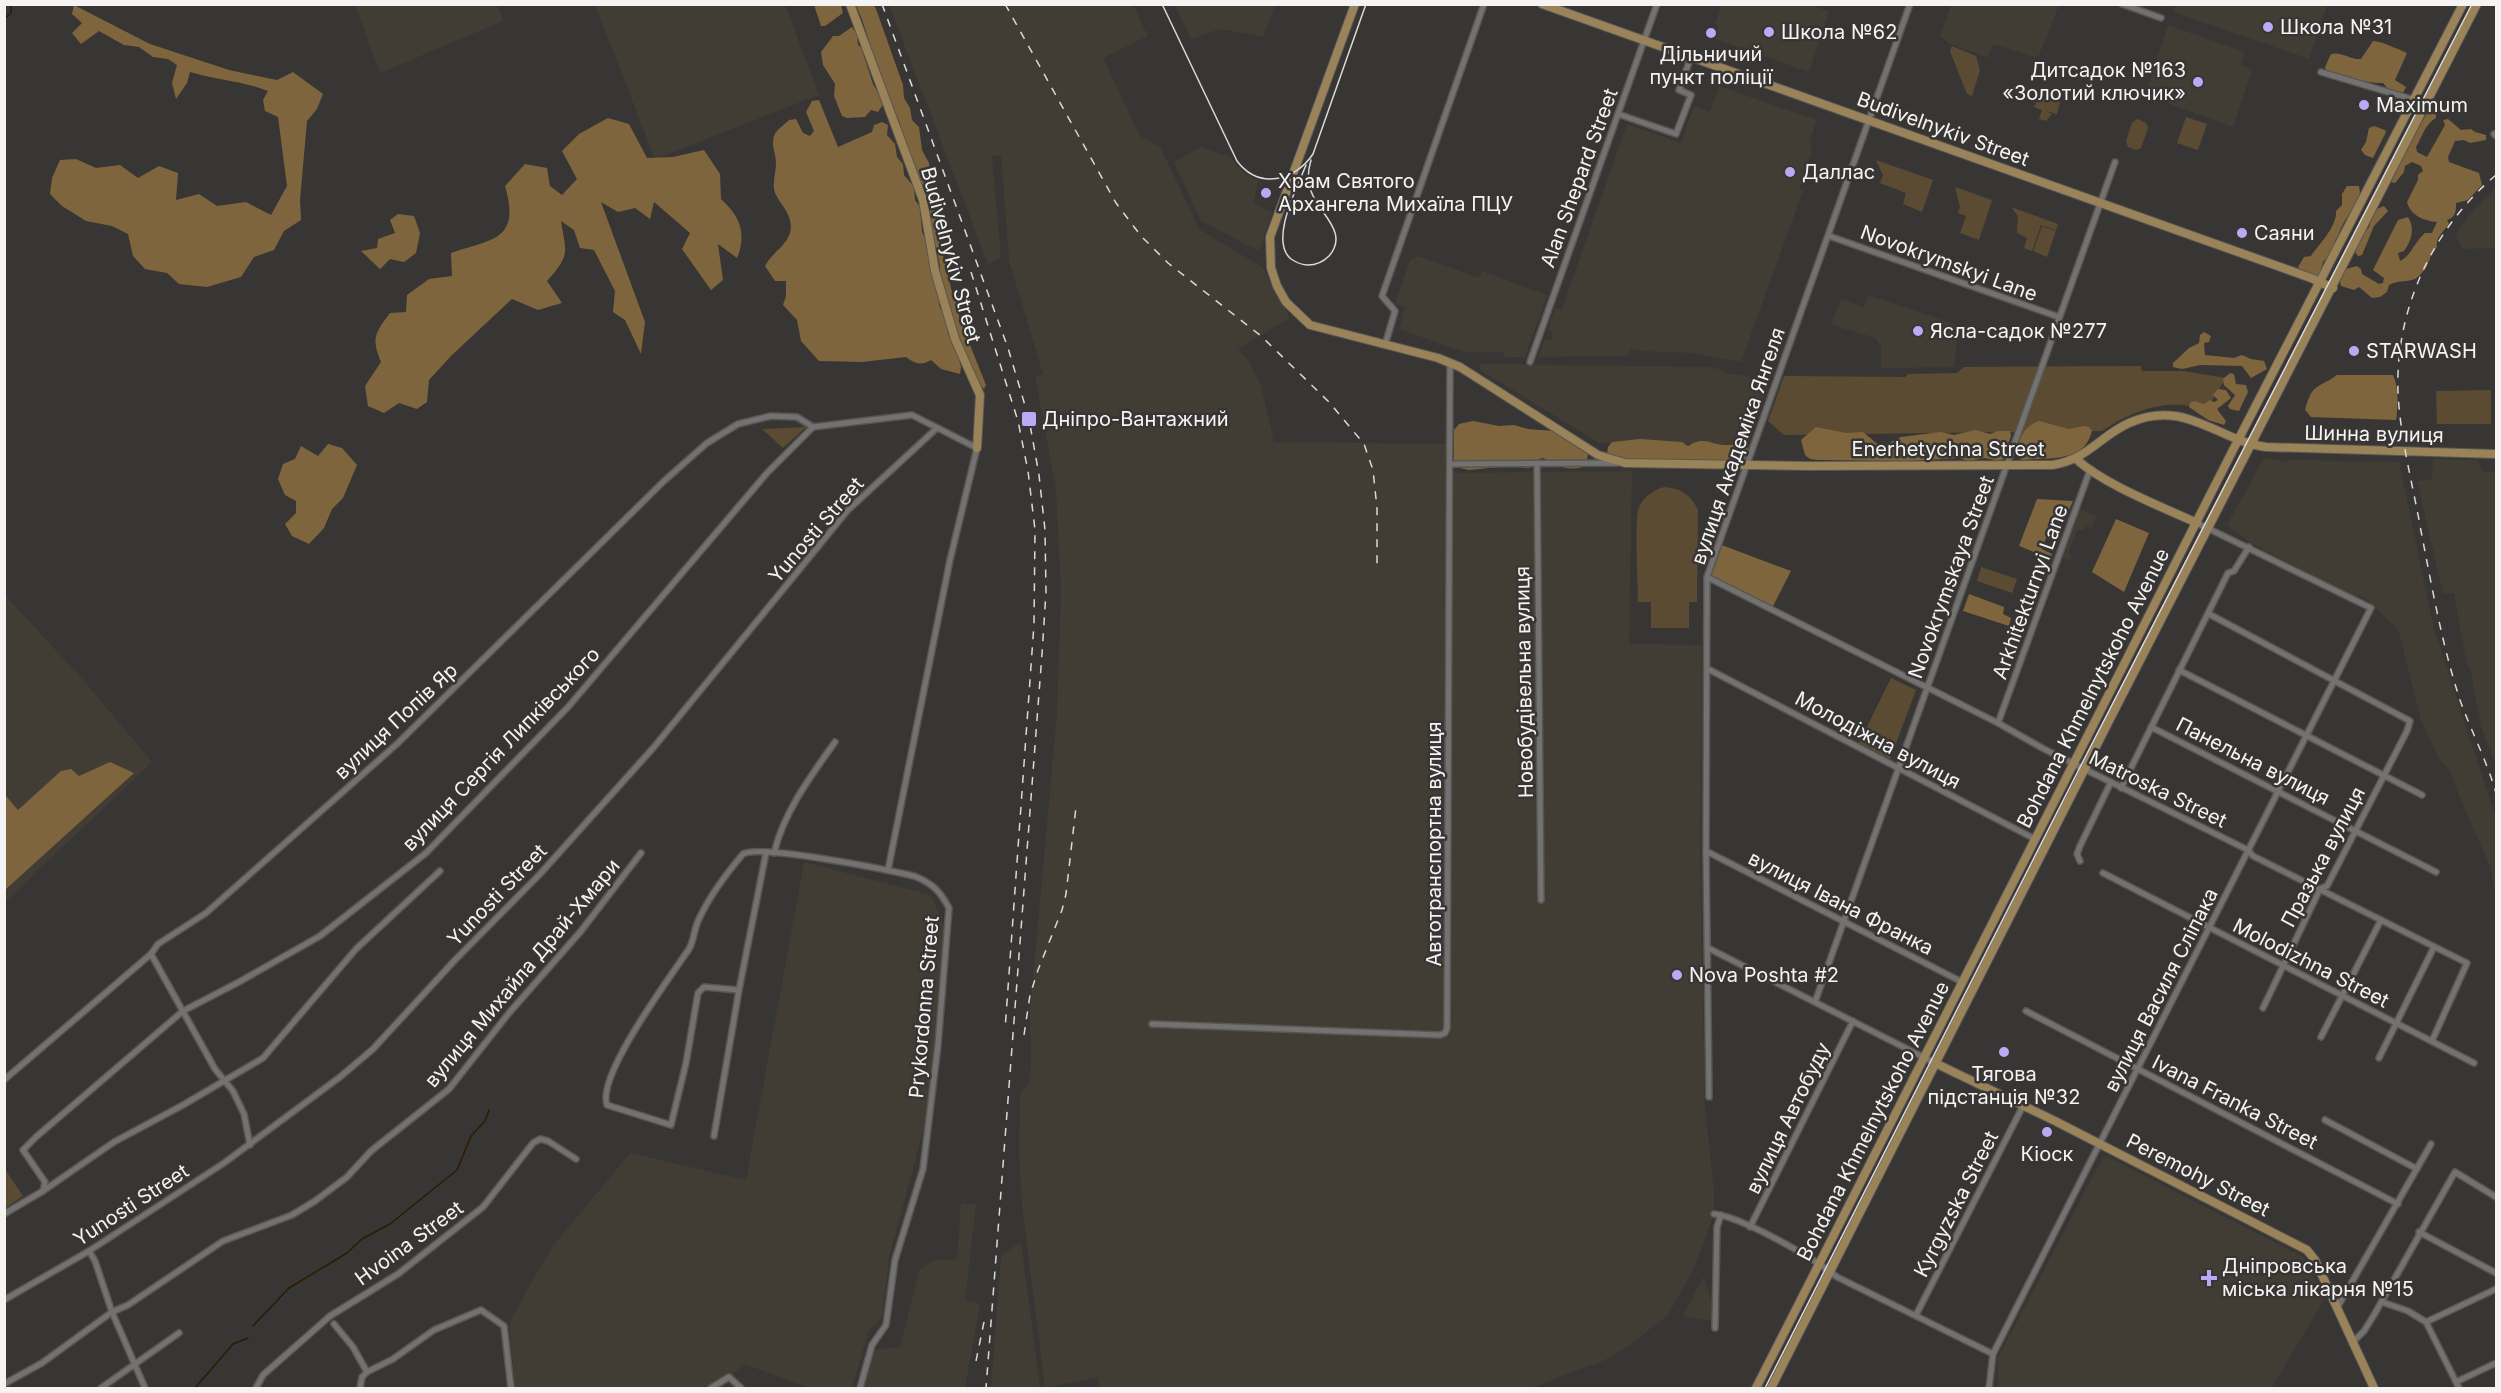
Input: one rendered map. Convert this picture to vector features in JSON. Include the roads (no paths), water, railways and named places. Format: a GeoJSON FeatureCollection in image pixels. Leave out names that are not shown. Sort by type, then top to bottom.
{"type":"FeatureCollection","features":[{"type":"Feature","properties":{"kind":"main road","name":"Budivelnykiv Street"},"geometry":{"type":"LineString","coordinates":[[850,4],[923,200],[935,271],[955,339],[980,395],[976,448]]}},
{"type":"Feature","properties":{"kind":"main road","name":"Enerhetychna Street"},"geometry":{"type":"LineString","coordinates":[[1355,4],[1270,237],[1269,252],[1274,277],[1286,302],[1300,318],[1310,325],[1450,362],[1598,455],[1625,463],[2052,465],[2076,459],[2126,424],[2151,417],[2171,416],[2196,420],[2252,445]]}},
{"type":"Feature","properties":{"kind":"main road","name":"Budivelnykiv Street"},"geometry":{"type":"LineString","coordinates":[[1542,4],[2333,288]]}},
{"type":"Feature","properties":{"kind":"main road","name":"Bohdana Khmelnytskoho Avenue"},"geometry":{"type":"LineString","coordinates":[[1756,1389],[2238,440],[2463,4]]}},
{"type":"Feature","properties":{"kind":"main road","name":"Bohdana Khmelnytskoho Avenue"},"geometry":{"type":"LineString","coordinates":[[1771,1389],[2084,769],[2477,4]]}},
{"type":"Feature","properties":{"kind":"main road","name":"Шинна вулиця"},"geometry":{"type":"LineString","coordinates":[[2252,445],[2283,448],[2496,454]]}},
{"type":"Feature","properties":{"kind":"main road"},"geometry":{"type":"LineString","coordinates":[[2076,459],[2090,470],[2197,523]]}},
{"type":"Feature","properties":{"kind":"main road","name":"Peremohy Street"},"geometry":{"type":"LineString","coordinates":[[1935,1063],[2307,1250],[2314,1260],[2374,1389]]}},
{"type":"Feature","properties":{"kind":"street"},"geometry":{"type":"LineString","coordinates":[[1385,345],[1395,311],[1382,296],[1484,4]]}},
{"type":"Feature","properties":{"kind":"street","name":"Alan Shepard Street"},"geometry":{"type":"LineString","coordinates":[[1530,362],[1657,4]]}},
{"type":"Feature","properties":{"kind":"street","name":"вулиця Академіка Янгеля"},"geometry":{"type":"LineString","coordinates":[[1709,1097],[1706,851],[1707,577],[1910,4]]}},
{"type":"Feature","properties":{"kind":"street"},"geometry":{"type":"LineString","coordinates":[[2122,4],[2162,18]]}},
{"type":"Feature","properties":{"kind":"street"},"geometry":{"type":"LineString","coordinates":[[1618,114],[1676,134],[1691,95],[1679,90],[1691,57]]}},
{"type":"Feature","properties":{"kind":"street"},"geometry":{"type":"LineString","coordinates":[[2321,72],[2414,100],[2426,106]]}},
{"type":"Feature","properties":{"kind":"street","name":"Novokrymskaya Street"},"geometry":{"type":"LineString","coordinates":[[1815,1002],[2115,162]]}},
{"type":"Feature","properties":{"kind":"street","name":"Novokrymskyi Lane"},"geometry":{"type":"LineString","coordinates":[[1829,236],[2059,317]]}},
{"type":"Feature","properties":{"kind":"street","name":"Автотранспортна вулиця"},"geometry":{"type":"LineString","coordinates":[[1152,1024],[1440,1035],[1448,1028],[1450,362]]}},
{"type":"Feature","properties":{"kind":"street"},"geometry":{"type":"LineString","coordinates":[[813,427],[912,415],[976,448],[950,560],[888,870]]}},
{"type":"Feature","properties":{"kind":"street","name":"вулиця Попів Яр"},"geometry":{"type":"LineString","coordinates":[[4,1080],[152,954],[158,944],[206,913],[247,878],[398,743],[656,489],[706,443],[738,424],[771,416],[797,417],[813,427]]}},
{"type":"Feature","properties":{"kind":"street","name":"вулиця Сергія Липківського"},"geometry":{"type":"LineString","coordinates":[[43,1191],[45,1182],[23,1150],[183,1011],[320,936],[426,854],[569,706],[766,473],[813,427]]}},
{"type":"Feature","properties":{"kind":"street","name":"Yunosti Street"},"geometry":{"type":"LineString","coordinates":[[4,1300],[89,1251],[250,1145],[373,1049],[455,960],[540,874],[654,747],[848,510],[937,428]]}},
{"type":"Feature","properties":{"kind":"street","name":"Новобудівельна вулиця"},"geometry":{"type":"LineString","coordinates":[[1537,463],[1541,900]]}},
{"type":"Feature","properties":{"kind":"street","name":"Enerhetychna Street"},"geometry":{"type":"LineString","coordinates":[[1451,464],[1625,463]]}},
{"type":"Feature","properties":{"kind":"street","name":"Arkhitekturnyi Lane"},"geometry":{"type":"LineString","coordinates":[[1998,723],[2090,470]]}},
{"type":"Feature","properties":{"kind":"street"},"geometry":{"type":"LineString","coordinates":[[2121,788],[2229,573],[2234,571],[2249,547],[2197,523]]}},
{"type":"Feature","properties":{"kind":"street","name":"вулиця Василя Сліпака"},"geometry":{"type":"LineString","coordinates":[[1989,1389],[1993,1354],[2210,930],[2278,789],[2371,608],[2249,547]]}},
{"type":"Feature","properties":{"kind":"street","name":"Matroska Street"},"geometry":{"type":"LineString","coordinates":[[1707,577],[2467,963],[2432,1041]]}},
{"type":"Feature","properties":{"kind":"street"},"geometry":{"type":"LineString","coordinates":[[2209,614],[2334,680]]}},
{"type":"Feature","properties":{"kind":"street","name":"Молодіжна вулиця"},"geometry":{"type":"LineString","coordinates":[[1708,669],[2035,839]]}},
{"type":"Feature","properties":{"kind":"street"},"geometry":{"type":"LineString","coordinates":[[2179,670],[2422,795]]}},
{"type":"Feature","properties":{"kind":"street","name":"Празька вулиця"},"geometry":{"type":"LineString","coordinates":[[2263,1008],[2320,889],[2327,886],[2407,731],[2410,721],[2334,680]]}},
{"type":"Feature","properties":{"kind":"street","name":"Панельна вулиця"},"geometry":{"type":"LineString","coordinates":[[2151,727],[2278,789],[2436,872]]}},
{"type":"Feature","properties":{"kind":"street"},"geometry":{"type":"LineString","coordinates":[[774,853],[779,834],[804,786],[835,742]]}},
{"type":"Feature","properties":{"kind":"street"},"geometry":{"type":"LineString","coordinates":[[2080,861],[2077,854],[2080,846],[2111,782]]}},
{"type":"Feature","properties":{"kind":"street"},"geometry":{"type":"LineString","coordinates":[[714,1136],[766,853],[748,851],[743,854],[706,904],[692,934],[690,948],[670,974],[617,1062],[605,1098],[607,1105],[671,1125],[686,1063],[698,993],[704,987],[739,990]]}},
{"type":"Feature","properties":{"kind":"street","name":"вулиця Івана Франка"},"geometry":{"type":"LineString","coordinates":[[1706,851],[1962,982]]}},
{"type":"Feature","properties":{"kind":"street","name":"вулиця Михайла Драй-Хмари"},"geometry":{"type":"LineString","coordinates":[[4,1384],[42,1363],[112,1312],[128,1305],[223,1241],[292,1215],[347,1177],[371,1151],[449,1089],[509,1013],[581,931],[641,853]]}},
{"type":"Feature","properties":{"kind":"street","name":"Prykordonna Street"},"geometry":{"type":"LineString","coordinates":[[766,853],[888,870],[930,882],[940,891],[949,908],[938,1045],[923,1169],[895,1260],[886,1324],[872,1345],[860,1389]]}},
{"type":"Feature","properties":{"kind":"street","name":"вулиця Сергія Липківського"},"geometry":{"type":"LineString","coordinates":[[4,1214],[43,1191],[114,1142],[263,1058],[356,949],[440,871]]}},
{"type":"Feature","properties":{"kind":"street","name":"Molodizhna Street"},"geometry":{"type":"LineString","coordinates":[[2103,873],[2210,930],[2474,1063]]}},
{"type":"Feature","properties":{"kind":"street"},"geometry":{"type":"LineString","coordinates":[[2321,1036],[2381,920]]}},
{"type":"Feature","properties":{"kind":"street"},"geometry":{"type":"LineString","coordinates":[[2379,1058],[2434,946]]}},
{"type":"Feature","properties":{"kind":"street"},"geometry":{"type":"LineString","coordinates":[[1708,948],[1935,1063]]}},
{"type":"Feature","properties":{"kind":"street"},"geometry":{"type":"LineString","coordinates":[[152,954],[223,1081],[233,1091],[244,1114],[250,1145]]}},
{"type":"Feature","properties":{"kind":"street","name":"Ivana Franka Street"},"geometry":{"type":"LineString","coordinates":[[2026,1011],[2398,1204]]}},
{"type":"Feature","properties":{"kind":"street","name":"вулиця Автобуду"},"geometry":{"type":"LineString","coordinates":[[1750,1227],[1853,1021]]}},
{"type":"Feature","properties":{"kind":"street","name":"Kyrgyzska Street"},"geometry":{"type":"LineString","coordinates":[[1916,1315],[2023,1106]]}},
{"type":"Feature","properties":{"kind":"street"},"geometry":{"type":"LineString","coordinates":[[2325,1120],[2417,1169]]}},
{"type":"Feature","properties":{"kind":"street","name":"Hvoina Street"},"geometry":{"type":"LineString","coordinates":[[256,1389],[263,1375],[330,1316],[398,1274],[483,1207],[533,1143],[540,1139],[548,1141],[576,1159]]}},
{"type":"Feature","properties":{"kind":"street"},"geometry":{"type":"LineString","coordinates":[[2337,1308],[2431,1144]]}},
{"type":"Feature","properties":{"kind":"street"},"geometry":{"type":"LineString","coordinates":[[2352,1342],[2364,1331],[2382,1302],[2419,1232],[2455,1172],[2496,1197]]}},
{"type":"Feature","properties":{"kind":"street"},"geometry":{"type":"LineString","coordinates":[[1714,1214],[1750,1227],[1820,1263],[1837,1277],[1993,1354]]}},
{"type":"Feature","properties":{"kind":"street"},"geometry":{"type":"LineString","coordinates":[[1715,1328],[1717,1227],[1721,1215]]}},
{"type":"Feature","properties":{"kind":"street"},"geometry":{"type":"LineString","coordinates":[[2419,1232],[2496,1273]]}},
{"type":"Feature","properties":{"kind":"street"},"geometry":{"type":"LineString","coordinates":[[89,1251],[145,1389]]}},
{"type":"Feature","properties":{"kind":"street"},"geometry":{"type":"LineString","coordinates":[[2426,1322],[2496,1288]]}},
{"type":"Feature","properties":{"kind":"street"},"geometry":{"type":"LineString","coordinates":[[2382,1302],[2408,1311],[2426,1322],[2459,1389]]}},
{"type":"Feature","properties":{"kind":"street"},"geometry":{"type":"LineString","coordinates":[[360,1389],[362,1377],[367,1372],[393,1359],[434,1330],[481,1310],[504,1326],[511,1389]]}},
{"type":"Feature","properties":{"kind":"street"},"geometry":{"type":"LineString","coordinates":[[334,1324],[353,1347],[367,1372]]}},
{"type":"Feature","properties":{"kind":"street"},"geometry":{"type":"LineString","coordinates":[[101,1389],[179,1333]]}},
{"type":"Feature","properties":{"kind":"street"},"geometry":{"type":"LineString","coordinates":[[2456,1382],[2496,1363]]}},
{"type":"Feature","properties":{"kind":"street"},"geometry":{"type":"LineString","coordinates":[[711,1389],[729,1377],[741,1389]]}},
{"type":"Feature","properties":{"kind":"waterway"},"geometry":{"type":"LineString","coordinates":[[4,19],[11,13],[11,4]]}},
{"type":"Feature","properties":{"kind":"waterway"},"geometry":{"type":"LineString","coordinates":[[253,1326],[289,1288],[347,1253],[362,1239],[390,1224],[457,1170],[471,1136],[485,1121],[489,1110]]}},
{"type":"Feature","properties":{"kind":"waterway"},"geometry":{"type":"LineString","coordinates":[[195,1388],[233,1344],[248,1338]]}},
{"type":"Feature","properties":{"kind":"tram line"},"geometry":{"type":"LineString","coordinates":[[1162,4],[1237,161],[1246,170],[1266,179],[1287,176],[1297,171],[1313,154],[1366,4]]}},
{"type":"Feature","properties":{"kind":"tram line"},"geometry":{"type":"LineString","coordinates":[[1765,1388],[2075,777],[2472,4]]}},
{"type":"Feature","properties":{"kind":"tram line"},"geometry":{"type":"LineString","coordinates":[[1306,165],[1291,200],[1283,240],[1285,251],[1291,259],[1308,265],[1319,263],[1329,256],[1335,247],[1336,239],[1310,187],[1308,175],[1311,160]]}},
{"type":"Feature","properties":{"kind":"railway"},"geometry":{"type":"LineString","coordinates":[[882,4],[1008,348],[1029,419],[1039,475],[1045,530],[1046,592],[1042,654],[986,1388]]}},
{"type":"Feature","properties":{"kind":"railway"},"geometry":{"type":"LineString","coordinates":[[1005,4],[1116,203],[1141,236],[1168,263],[1261,336],[1329,402],[1364,444],[1373,470],[1377,508],[1377,570]]}},
{"type":"Feature","properties":{"kind":"railway"},"geometry":{"type":"LineString","coordinates":[[2496,175],[2454,220],[2422,272],[2403,331],[2398,392],[2404,444],[2443,637],[2460,700],[2496,793]]}},
{"type":"Feature","properties":{"kind":"railway"},"geometry":{"type":"LineString","coordinates":[[971,272],[1018,421],[1028,471],[1035,530],[1034,624],[1005,1030]]}},
{"type":"Feature","properties":{"kind":"railway"},"geometry":{"type":"LineString","coordinates":[[1024,1035],[1030,995],[1066,894],[1076,807]]}},
{"type":"Feature","properties":{"kind":"railway"},"geometry":{"type":"LineString","coordinates":[[976,1361],[985,1317]]}},
{"type":"Feature","properties":{"kind":"place","name":"Школа №31"},"geometry":{"type":"Point","coordinates":[2268,27]}},
{"type":"Feature","properties":{"kind":"place","name":"Школа №62"},"geometry":{"type":"Point","coordinates":[1769,32]}},
{"type":"Feature","properties":{"kind":"place","name":"Дільничий пункт поліції"},"geometry":{"type":"Point","coordinates":[1711,33]}},
{"type":"Feature","properties":{"kind":"place","name":"Дитсадок №163 «Золотий ключик»"},"geometry":{"type":"Point","coordinates":[2198,82]}},
{"type":"Feature","properties":{"kind":"place","name":"Maximum"},"geometry":{"type":"Point","coordinates":[2364,105]}},
{"type":"Feature","properties":{"kind":"place","name":"Даллас"},"geometry":{"type":"Point","coordinates":[1790,172]}},
{"type":"Feature","properties":{"kind":"place","name":"Храм Святого Архангела Михаїла ПЦУ"},"geometry":{"type":"Point","coordinates":[1266,193]}},
{"type":"Feature","properties":{"kind":"place","name":"Саяни"},"geometry":{"type":"Point","coordinates":[2242,233]}},
{"type":"Feature","properties":{"kind":"place","name":"Ясла-садок №277"},"geometry":{"type":"Point","coordinates":[1918,331]}},
{"type":"Feature","properties":{"kind":"place","name":"STARWASH"},"geometry":{"type":"Point","coordinates":[2354,351]}},
{"type":"Feature","properties":{"kind":"place","name":"Дніпро-Вантажний"},"geometry":{"type":"Point","coordinates":[1029,419]}},
{"type":"Feature","properties":{"kind":"place","name":"Nova Poshta #2"},"geometry":{"type":"Point","coordinates":[1677,975]}},
{"type":"Feature","properties":{"kind":"place","name":"Тягова пiдстанцiя №32"},"geometry":{"type":"Point","coordinates":[2004,1052]}},
{"type":"Feature","properties":{"kind":"place","name":"Кіоск"},"geometry":{"type":"Point","coordinates":[2047,1132]}},
{"type":"Feature","properties":{"kind":"place","name":"Дніпровська міська лікарня №15"},"geometry":{"type":"Point","coordinates":[2209,1278]}}]}
